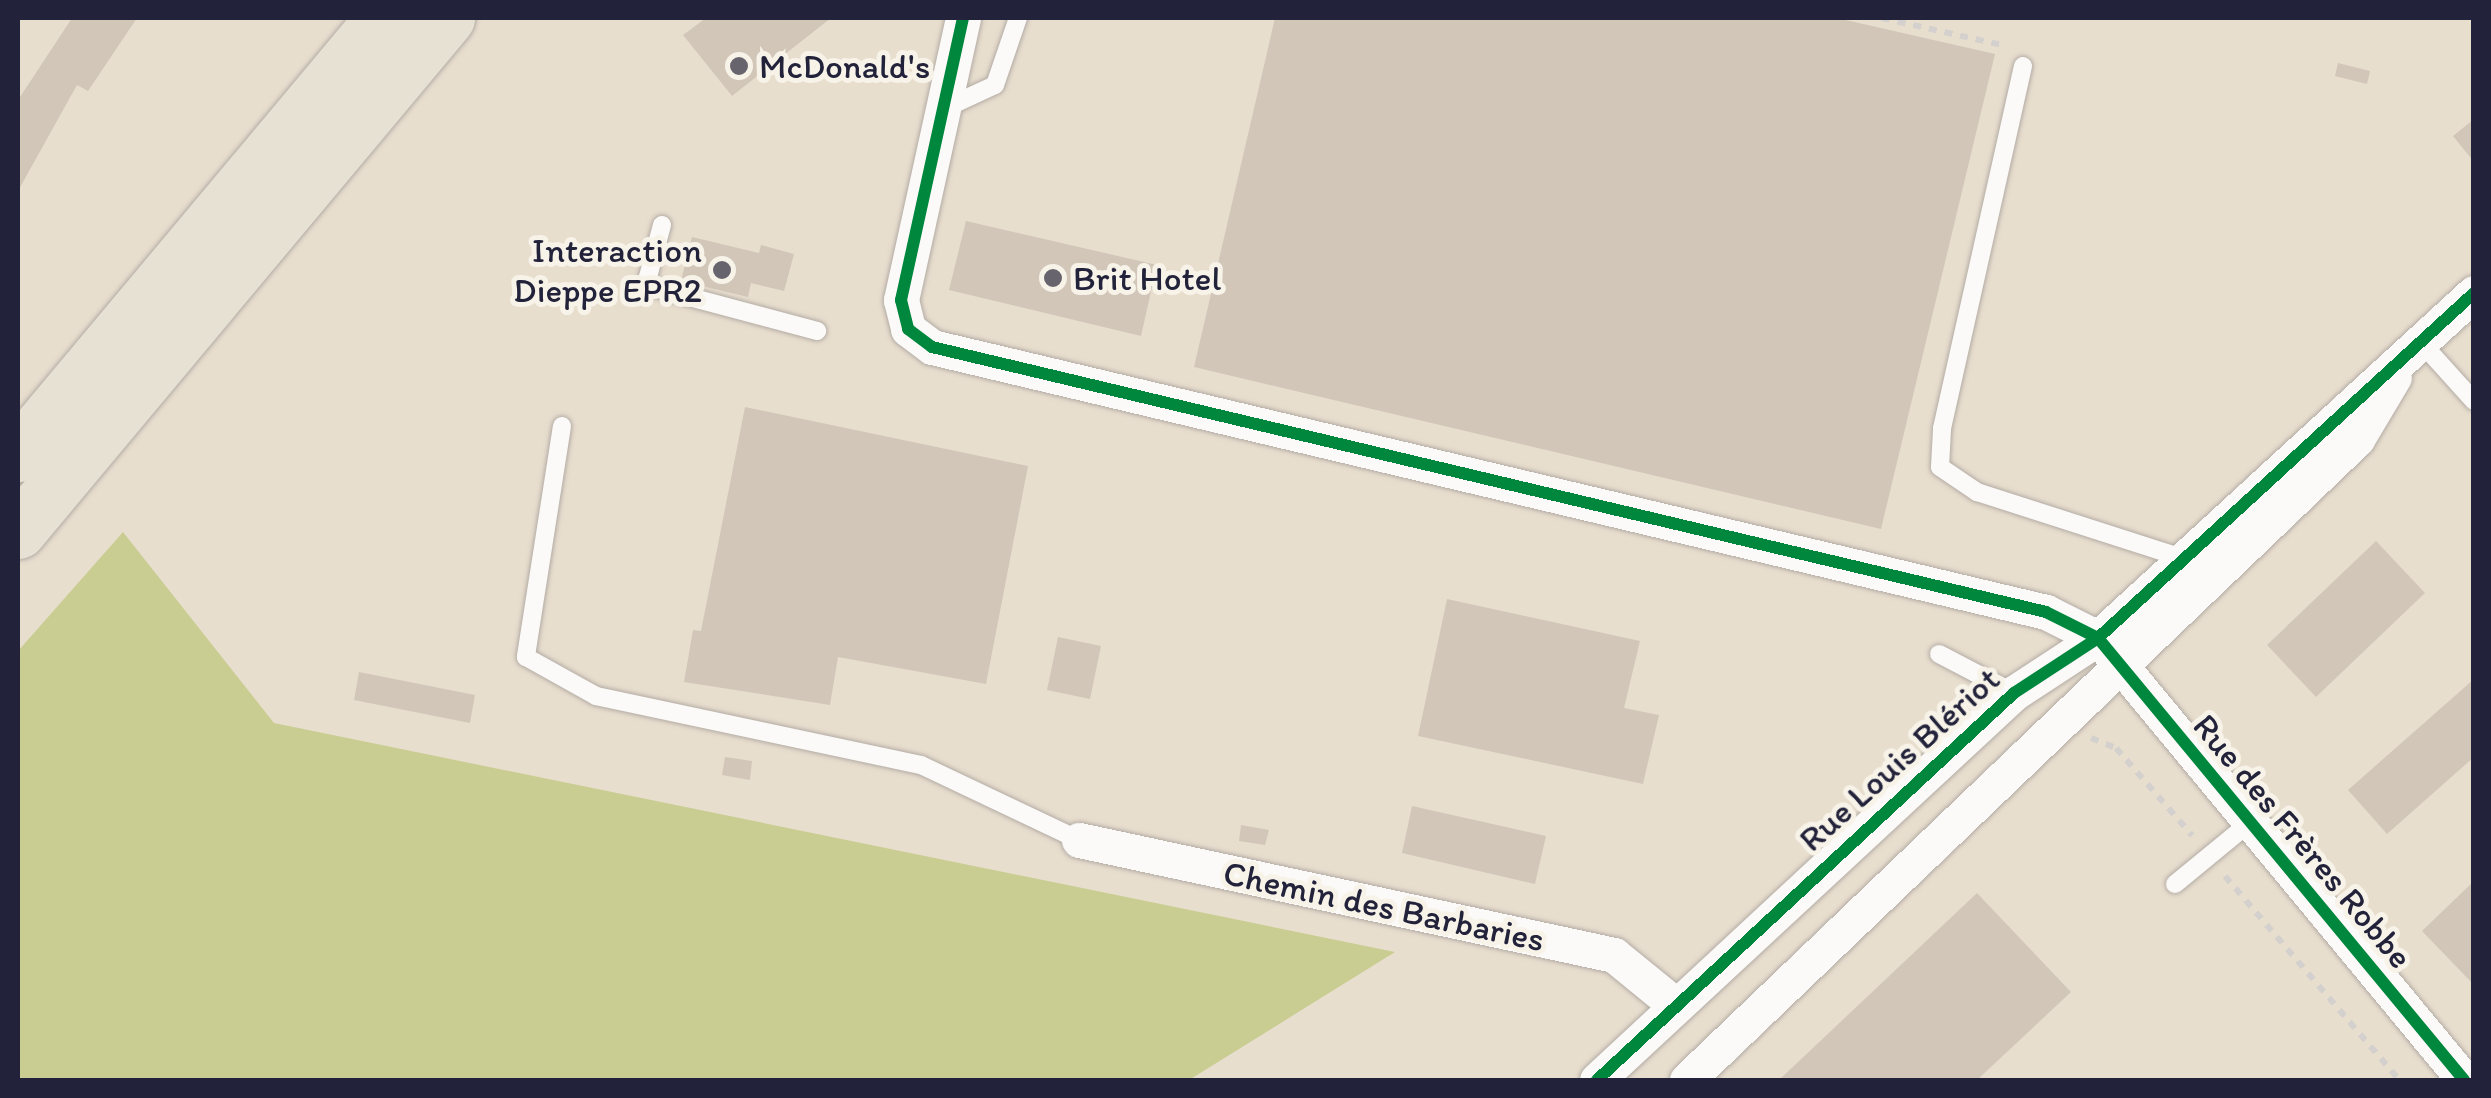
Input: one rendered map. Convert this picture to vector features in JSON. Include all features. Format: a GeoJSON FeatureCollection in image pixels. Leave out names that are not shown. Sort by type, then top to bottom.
{"type":"FeatureCollection","features":[{"type":"Feature","properties":{"kind":"highway"},"geometry":{"type":"LineString","coordinates":[[18,454],[383,18]]}},
{"type":"Feature","properties":{"kind":"highway"},"geometry":{"type":"LineString","coordinates":[[18,531],[447,18]]}},
{"type":"Feature","properties":{"kind":"street"},"geometry":{"type":"LineString","coordinates":[[963,18],[901,300],[908,329],[932,347],[1992,595],[2046,612],[2108,652]]}},
{"type":"Feature","properties":{"kind":"street","name":"Rue Louis Blériot"},"geometry":{"type":"LineString","coordinates":[[1597,1080],[1674,1004],[2014,693],[2108,652],[2182,558],[2417,338],[2474,293]]}},
{"type":"Feature","properties":{"kind":"street","name":"Rue Louis Blériot"},"geometry":{"type":"LineString","coordinates":[[1687,1080],[2108,652],[2357,438],[2417,338]]}},
{"type":"Feature","properties":{"kind":"street","name":"Rue des Frères Robbe"},"geometry":{"type":"LineString","coordinates":[[2108,652],[2464,1080]]}},
{"type":"Feature","properties":{"kind":"street","name":"Chemin des Barbaries"},"geometry":{"type":"LineString","coordinates":[[1078,840],[1614,955],[1674,1004]]}},
{"type":"Feature","properties":{"kind":"lane"},"geometry":{"type":"LineString","coordinates":[[943,109],[995,86],[1018,18]]}},
{"type":"Feature","properties":{"kind":"lane"},"geometry":{"type":"LineString","coordinates":[[2023,66],[1942,428],[1940,467],[1977,492],[2182,558]]}},
{"type":"Feature","properties":{"kind":"lane"},"geometry":{"type":"LineString","coordinates":[[662,225],[648,278],[652,287],[818,331]]}},
{"type":"Feature","properties":{"kind":"lane"},"geometry":{"type":"LineString","coordinates":[[2417,338],[2474,401]]}},
{"type":"Feature","properties":{"kind":"lane"},"geometry":{"type":"LineString","coordinates":[[562,426],[526,657],[596,696],[921,765],[1078,840]]}},
{"type":"Feature","properties":{"kind":"lane"},"geometry":{"type":"LineString","coordinates":[[1939,654],[2014,693]]}},
{"type":"Feature","properties":{"kind":"lane"},"geometry":{"type":"LineString","coordinates":[[2176,884],[2248,824]]}},
{"type":"Feature","properties":{"kind":"path"},"geometry":{"type":"LineString","coordinates":[[1882,18],[2006,46],[2023,66]]}},
{"type":"Feature","properties":{"kind":"green space"},"geometry":{"type":"Polygon","coordinates":[[[123,532],[274,723],[1395,952],[1189,1080],[18,1080],[18,651],[123,532]]]}},
{"type":"Feature","properties":{"kind":"building"},"geometry":{"type":"Polygon","coordinates":[[[72,18],[137,18],[88,91],[77,85],[18,191],[18,100],[72,18]]]}},
{"type":"Feature","properties":{"kind":"building","name":"McDonald's"},"geometry":{"type":"Polygon","coordinates":[[[706,18],[831,18],[732,96],[683,35],[706,18]]]}},
{"type":"Feature","properties":{"kind":"building"},"geometry":{"type":"Polygon","coordinates":[[[1275,18],[1837,18],[1995,54],[1881,529],[1194,367],[1275,18]]]}},
{"type":"Feature","properties":{"kind":"building"},"geometry":{"type":"Polygon","coordinates":[[[2338,63],[2370,71],[2367,84],[2335,76],[2338,63]]]}},
{"type":"Feature","properties":{"kind":"building"},"geometry":{"type":"Polygon","coordinates":[[[2474,119],[2474,162],[2453,136],[2474,119]]]}},
{"type":"Feature","properties":{"kind":"building","name":"Brit Hotel"},"geometry":{"type":"Polygon","coordinates":[[[966,221],[1157,265],[1141,336],[949,290],[966,221]]]}},
{"type":"Feature","properties":{"kind":"building"},"geometry":{"type":"Polygon","coordinates":[[[692,237],[759,253],[761,245],[794,254],[784,291],[751,283],[748,297],[681,281],[692,237]]]}},
{"type":"Feature","properties":{"kind":"building"},"geometry":{"type":"Polygon","coordinates":[[[745,407],[1028,466],[986,684],[838,657],[830,705],[684,682],[693,630],[701,631],[745,407]]]}},
{"type":"Feature","properties":{"kind":"building"},"geometry":{"type":"Polygon","coordinates":[[[2376,541],[2425,593],[2316,697],[2267,645],[2376,541]]]}},
{"type":"Feature","properties":{"kind":"building"},"geometry":{"type":"Polygon","coordinates":[[[1447,599],[1640,641],[1624,708],[1659,715],[1643,784],[1418,736],[1447,599]]]}},
{"type":"Feature","properties":{"kind":"building"},"geometry":{"type":"Polygon","coordinates":[[[1058,637],[1101,646],[1090,699],[1047,690],[1058,637]]]}},
{"type":"Feature","properties":{"kind":"building"},"geometry":{"type":"Polygon","coordinates":[[[359,672],[475,695],[470,723],[354,700],[359,672]]]}},
{"type":"Feature","properties":{"kind":"building"},"geometry":{"type":"Polygon","coordinates":[[[2474,679],[2474,757],[2387,834],[2348,790],[2474,679]]]}},
{"type":"Feature","properties":{"kind":"building"},"geometry":{"type":"Polygon","coordinates":[[[725,757],[752,761],[750,780],[722,775],[725,757]]]}},
{"type":"Feature","properties":{"kind":"building"},"geometry":{"type":"Polygon","coordinates":[[[1412,806],[1546,836],[1535,884],[1402,853],[1412,806]]]}},
{"type":"Feature","properties":{"kind":"building"},"geometry":{"type":"Polygon","coordinates":[[[1241,825],[1269,830],[1265,845],[1239,841],[1241,825]]]}},
{"type":"Feature","properties":{"kind":"building"},"geometry":{"type":"Polygon","coordinates":[[[2474,881],[2474,985],[2422,931],[2474,881]]]}},
{"type":"Feature","properties":{"kind":"building"},"geometry":{"type":"Polygon","coordinates":[[[1977,893],[2071,992],[1977,1080],[1779,1080],[1977,893]]]}},
{"type":"Feature","properties":{"kind":"cycle path"},"geometry":{"type":"LineString","coordinates":[[963,18],[901,300],[908,329],[932,347],[2046,612],[2098,638],[2464,1080]]}},
{"type":"Feature","properties":{"kind":"cycle path"},"geometry":{"type":"LineString","coordinates":[[1597,1080],[2014,693],[2098,638],[2474,293]]}},
{"type":"Feature","properties":{"kind":"place","name":"McDonald's"},"geometry":{"type":"Point","coordinates":[739,66]}},
{"type":"Feature","properties":{"kind":"place","name":"Interaction Dieppe EPR2"},"geometry":{"type":"Point","coordinates":[722,270]}},
{"type":"Feature","properties":{"kind":"place","name":"Brit Hotel"},"geometry":{"type":"Point","coordinates":[1053,278]}}]}
